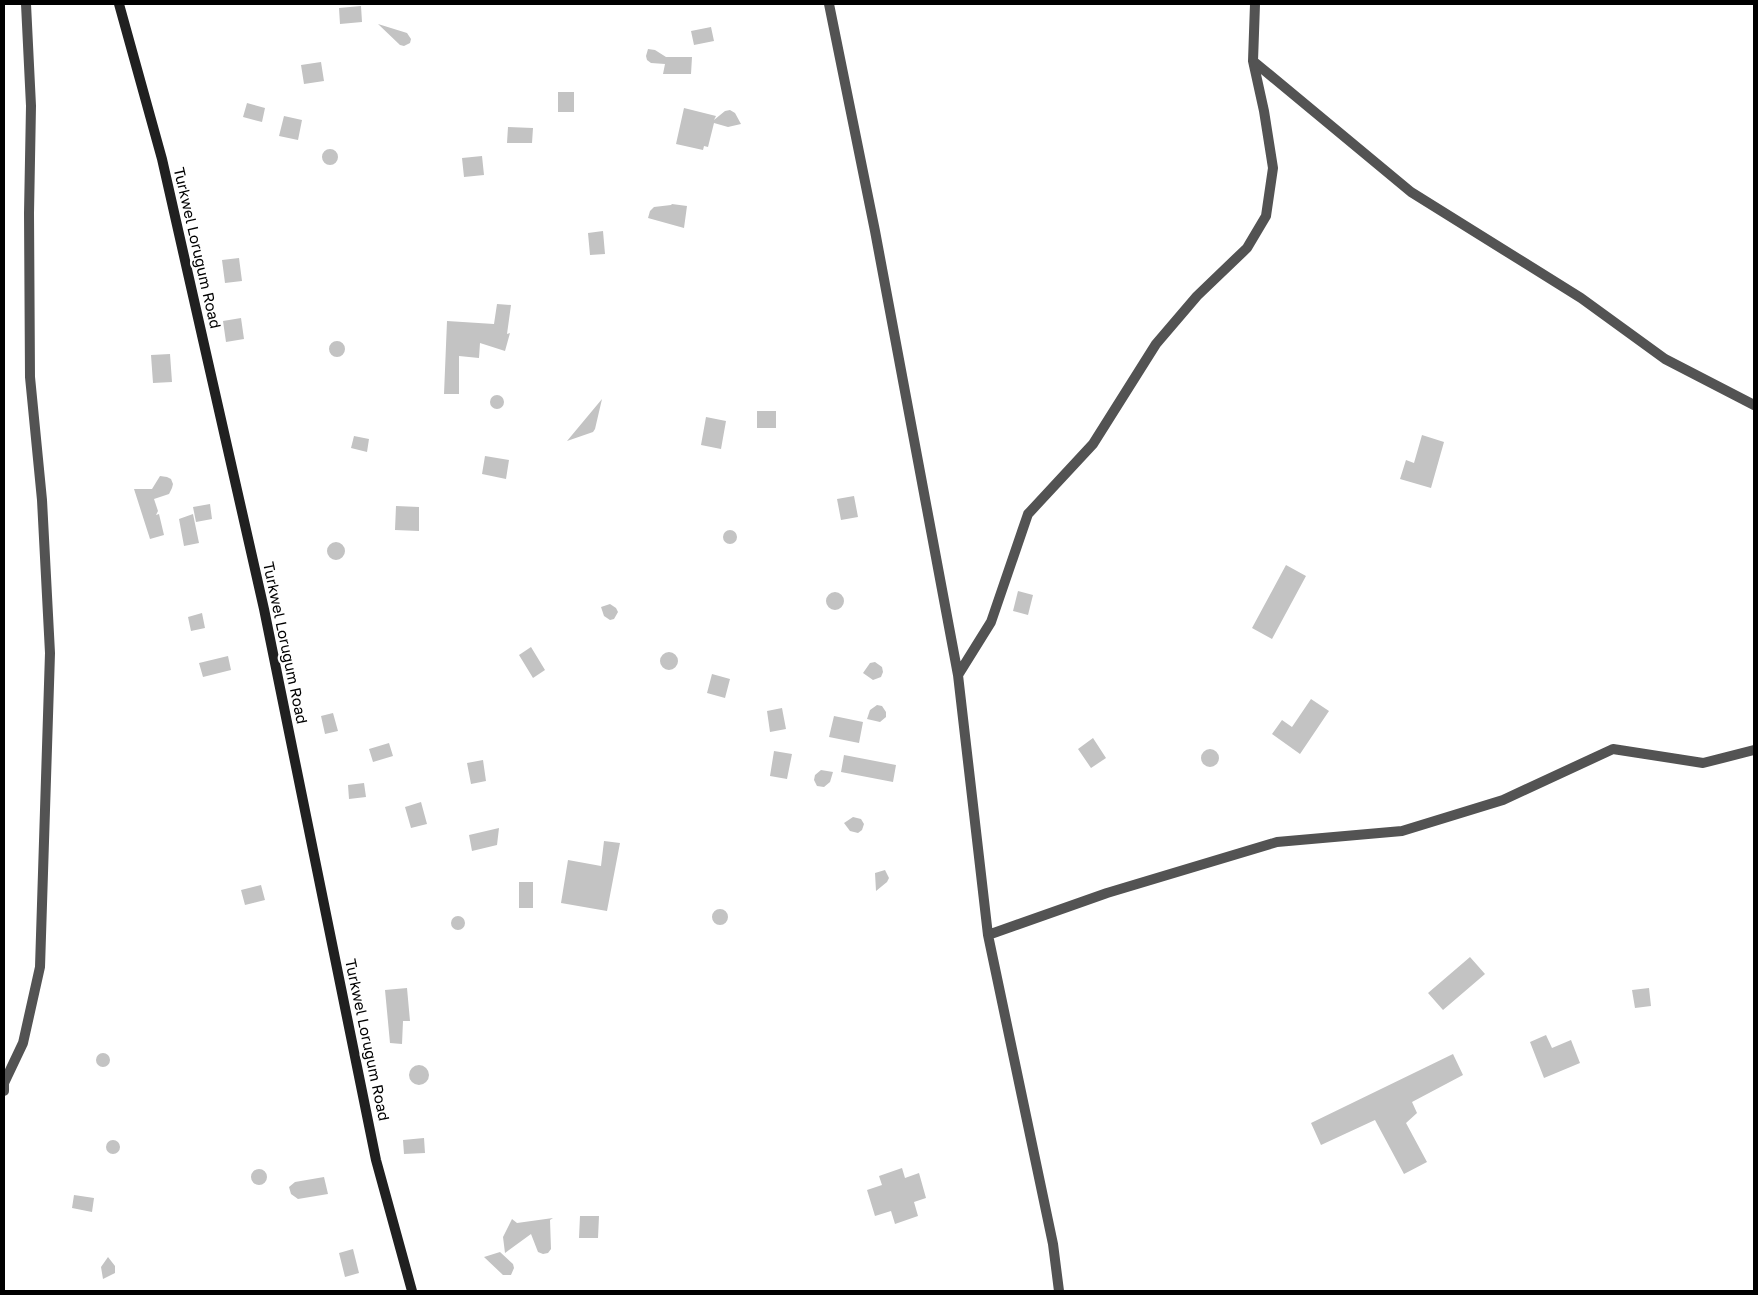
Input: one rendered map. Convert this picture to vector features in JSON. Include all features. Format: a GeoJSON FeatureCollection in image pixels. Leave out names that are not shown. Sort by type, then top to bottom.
{"type":"FeatureCollection","features":[{"type":"Feature","properties":{"kind":"main road","name":"Turkwel Lorugum Road"},"geometry":{"type":"LineString","coordinates":[[119,4],[166,178],[264,609],[376,1160],[412,1291]]}},
{"type":"Feature","properties":{"kind":"street"},"geometry":{"type":"LineString","coordinates":[[4,1091],[4,1083],[23,1044],[40,967],[50,653],[42,500],[30,378],[29,213],[31,106],[26,4]]}},
{"type":"Feature","properties":{"kind":"street"},"geometry":{"type":"LineString","coordinates":[[829,4],[877,240],[958,675],[988,934],[1052,1244],[1059,1291]]}},
{"type":"Feature","properties":{"kind":"street"},"geometry":{"type":"LineString","coordinates":[[958,675],[991,622],[1028,514],[1093,444],[1156,344],[1197,296],[1247,248],[1266,216],[1274,168],[1253,61],[1255,4]]}},
{"type":"Feature","properties":{"kind":"street"},"geometry":{"type":"LineString","coordinates":[[1253,61],[1411,192],[1581,298],[1665,359],[1754,405]]}},
{"type":"Feature","properties":{"kind":"street"},"geometry":{"type":"LineString","coordinates":[[988,934],[1107,893],[1277,842],[1402,831],[1503,800],[1613,749],[1703,763],[1754,750]]}},
{"type":"Feature","properties":{"kind":"building"},"geometry":{"type":"Polygon","coordinates":[[[361,6],[362,22],[340,24],[339,8],[361,6]]]}},
{"type":"Feature","properties":{"kind":"building"},"geometry":{"type":"Polygon","coordinates":[[[378,24],[407,33],[411,39],[410,43],[404,46],[400,45],[378,24]]]}},
{"type":"Feature","properties":{"kind":"building"},"geometry":{"type":"Polygon","coordinates":[[[711,27],[714,41],[694,45],[691,31],[711,27]]]}},
{"type":"Feature","properties":{"kind":"building"},"geometry":{"type":"Polygon","coordinates":[[[648,49],[655,50],[666,57],[692,57],[691,74],[663,74],[665,64],[651,63],[647,60],[648,49]]]}},
{"type":"Feature","properties":{"kind":"building"},"geometry":{"type":"Polygon","coordinates":[[[321,62],[324,81],[304,84],[301,65],[321,62]]]}},
{"type":"Feature","properties":{"kind":"building"},"geometry":{"type":"Polygon","coordinates":[[[558,92],[574,92],[574,112],[558,112],[558,92]]]}},
{"type":"Feature","properties":{"kind":"building"},"geometry":{"type":"Polygon","coordinates":[[[247,103],[265,108],[262,122],[243,117],[247,103]]]}},
{"type":"Feature","properties":{"kind":"building"},"geometry":{"type":"Polygon","coordinates":[[[684,108],[716,116],[714,120],[725,111],[730,110],[735,113],[741,124],[728,127],[714,123],[708,147],[704,146],[703,150],[676,144],[684,108]]]}},
{"type":"Feature","properties":{"kind":"building"},"geometry":{"type":"Polygon","coordinates":[[[284,116],[302,120],[298,140],[279,136],[284,116]]]}},
{"type":"Feature","properties":{"kind":"building"},"geometry":{"type":"Polygon","coordinates":[[[508,127],[533,128],[532,143],[507,143],[508,127]]]}},
{"type":"Feature","properties":{"kind":"building"},"geometry":{"type":"Polygon","coordinates":[[[330,149],[336,151],[338,157],[336,163],[330,165],[324,163],[322,157],[324,151],[330,149]]]}},
{"type":"Feature","properties":{"kind":"building"},"geometry":{"type":"Polygon","coordinates":[[[482,156],[484,175],[464,177],[462,158],[482,156]]]}},
{"type":"Feature","properties":{"kind":"building"},"geometry":{"type":"Polygon","coordinates":[[[672,204],[687,206],[684,228],[648,218],[650,211],[654,207],[672,204]]]}},
{"type":"Feature","properties":{"kind":"building"},"geometry":{"type":"Polygon","coordinates":[[[603,231],[605,254],[590,255],[588,233],[603,231]]]}},
{"type":"Feature","properties":{"kind":"building"},"geometry":{"type":"Polygon","coordinates":[[[239,258],[242,281],[225,283],[222,260],[239,258]]]}},
{"type":"Feature","properties":{"kind":"building"},"geometry":{"type":"Polygon","coordinates":[[[497,304],[511,305],[507,334],[510,333],[505,351],[480,343],[479,358],[459,356],[459,394],[444,394],[447,321],[494,324],[497,304]]]}},
{"type":"Feature","properties":{"kind":"building"},"geometry":{"type":"Polygon","coordinates":[[[241,318],[244,339],[226,342],[223,321],[241,318]]]}},
{"type":"Feature","properties":{"kind":"building"},"geometry":{"type":"Polygon","coordinates":[[[337,341],[343,343],[345,349],[343,355],[337,357],[331,355],[329,349],[331,343],[337,341]]]}},
{"type":"Feature","properties":{"kind":"building"},"geometry":{"type":"Polygon","coordinates":[[[170,354],[172,382],[153,383],[151,355],[170,354]]]}},
{"type":"Feature","properties":{"kind":"building"},"geometry":{"type":"Polygon","coordinates":[[[494,395],[500,395],[504,402],[500,409],[494,409],[490,405],[490,399],[494,395]]]}},
{"type":"Feature","properties":{"kind":"building"},"geometry":{"type":"Polygon","coordinates":[[[602,399],[593,432],[567,441],[602,399]]]}},
{"type":"Feature","properties":{"kind":"building"},"geometry":{"type":"Polygon","coordinates":[[[757,411],[776,411],[776,428],[757,428],[757,411]]]}},
{"type":"Feature","properties":{"kind":"building"},"geometry":{"type":"Polygon","coordinates":[[[706,417],[726,421],[721,449],[701,445],[706,417]]]}},
{"type":"Feature","properties":{"kind":"building"},"geometry":{"type":"Polygon","coordinates":[[[1422,435],[1444,442],[1431,488],[1400,479],[1406,460],[1414,463],[1422,435]]]}},
{"type":"Feature","properties":{"kind":"building"},"geometry":{"type":"Polygon","coordinates":[[[354,436],[369,439],[367,452],[351,448],[354,436]]]}},
{"type":"Feature","properties":{"kind":"building"},"geometry":{"type":"Polygon","coordinates":[[[485,456],[509,460],[506,479],[482,474],[485,456]]]}},
{"type":"Feature","properties":{"kind":"building"},"geometry":{"type":"Polygon","coordinates":[[[160,476],[171,479],[173,484],[169,494],[154,499],[158,511],[156,515],[159,514],[164,535],[150,539],[134,489],[152,489],[160,476]]]}},
{"type":"Feature","properties":{"kind":"building"},"geometry":{"type":"Polygon","coordinates":[[[854,496],[858,517],[841,520],[837,499],[854,496]]]}},
{"type":"Feature","properties":{"kind":"building"},"geometry":{"type":"Polygon","coordinates":[[[210,504],[212,519],[196,522],[193,507],[210,504]]]}},
{"type":"Feature","properties":{"kind":"building"},"geometry":{"type":"Polygon","coordinates":[[[396,506],[419,507],[419,531],[395,530],[396,506]]]}},
{"type":"Feature","properties":{"kind":"building"},"geometry":{"type":"Polygon","coordinates":[[[193,514],[199,543],[184,546],[179,519],[193,514]]]}},
{"type":"Feature","properties":{"kind":"building"},"geometry":{"type":"Polygon","coordinates":[[[727,530],[733,530],[737,537],[733,544],[727,544],[723,540],[723,534],[727,530]]]}},
{"type":"Feature","properties":{"kind":"building"},"geometry":{"type":"Polygon","coordinates":[[[336,542],[342,545],[345,551],[342,557],[336,560],[330,557],[327,551],[330,545],[336,542]]]}},
{"type":"Feature","properties":{"kind":"building"},"geometry":{"type":"Polygon","coordinates":[[[1286,565],[1306,576],[1272,639],[1252,628],[1286,565]]]}},
{"type":"Feature","properties":{"kind":"building"},"geometry":{"type":"Polygon","coordinates":[[[1018,591],[1033,595],[1028,615],[1013,611],[1018,591]]]}},
{"type":"Feature","properties":{"kind":"building"},"geometry":{"type":"Polygon","coordinates":[[[835,592],[841,595],[844,601],[841,607],[835,610],[829,607],[826,601],[829,595],[835,592]]]}},
{"type":"Feature","properties":{"kind":"building"},"geometry":{"type":"Polygon","coordinates":[[[610,604],[618,612],[614,619],[610,620],[604,616],[601,607],[610,604]]]}},
{"type":"Feature","properties":{"kind":"building"},"geometry":{"type":"Polygon","coordinates":[[[202,613],[205,628],[191,631],[188,617],[202,613]]]}},
{"type":"Feature","properties":{"kind":"building"},"geometry":{"type":"Polygon","coordinates":[[[531,647],[545,670],[533,678],[519,655],[531,647]]]}},
{"type":"Feature","properties":{"kind":"building"},"geometry":{"type":"Polygon","coordinates":[[[669,652],[675,655],[678,661],[675,667],[669,670],[663,667],[660,661],[663,655],[669,652]]]}},
{"type":"Feature","properties":{"kind":"building"},"geometry":{"type":"Polygon","coordinates":[[[228,656],[231,670],[203,677],[199,663],[228,656]]]}},
{"type":"Feature","properties":{"kind":"building"},"geometry":{"type":"Polygon","coordinates":[[[875,662],[882,667],[883,672],[881,677],[873,680],[863,673],[870,663],[875,662]]]}},
{"type":"Feature","properties":{"kind":"building"},"geometry":{"type":"Polygon","coordinates":[[[712,674],[730,679],[725,698],[707,693],[712,674]]]}},
{"type":"Feature","properties":{"kind":"building"},"geometry":{"type":"Polygon","coordinates":[[[1311,699],[1329,711],[1300,754],[1272,734],[1282,720],[1292,727],[1311,699]]]}},
{"type":"Feature","properties":{"kind":"building"},"geometry":{"type":"Polygon","coordinates":[[[877,705],[882,706],[886,712],[886,717],[880,722],[867,719],[870,710],[877,705]]]}},
{"type":"Feature","properties":{"kind":"building"},"geometry":{"type":"Polygon","coordinates":[[[782,708],[786,729],[770,732],[767,711],[782,708]]]}},
{"type":"Feature","properties":{"kind":"building"},"geometry":{"type":"Polygon","coordinates":[[[333,713],[338,731],[325,734],[321,716],[333,713]]]}},
{"type":"Feature","properties":{"kind":"building"},"geometry":{"type":"Polygon","coordinates":[[[834,716],[863,722],[859,743],[829,737],[834,716]]]}},
{"type":"Feature","properties":{"kind":"building"},"geometry":{"type":"Polygon","coordinates":[[[1093,738],[1106,758],[1091,768],[1078,749],[1093,738]]]}},
{"type":"Feature","properties":{"kind":"building"},"geometry":{"type":"Polygon","coordinates":[[[389,743],[393,756],[373,762],[369,749],[389,743]]]}},
{"type":"Feature","properties":{"kind":"building"},"geometry":{"type":"Polygon","coordinates":[[[1210,749],[1216,752],[1219,758],[1216,764],[1210,767],[1204,764],[1201,758],[1204,752],[1210,749]]]}},
{"type":"Feature","properties":{"kind":"building"},"geometry":{"type":"Polygon","coordinates":[[[774,751],[792,754],[787,779],[770,776],[774,751]]]}},
{"type":"Feature","properties":{"kind":"building"},"geometry":{"type":"Polygon","coordinates":[[[844,755],[896,765],[893,782],[841,772],[844,755]]]}},
{"type":"Feature","properties":{"kind":"building"},"geometry":{"type":"Polygon","coordinates":[[[483,760],[486,781],[471,784],[467,763],[483,760]]]}},
{"type":"Feature","properties":{"kind":"building"},"geometry":{"type":"Polygon","coordinates":[[[821,770],[833,772],[830,782],[824,787],[817,786],[814,780],[815,775],[821,770]]]}},
{"type":"Feature","properties":{"kind":"building"},"geometry":{"type":"Polygon","coordinates":[[[364,783],[366,797],[349,799],[348,785],[364,783]]]}},
{"type":"Feature","properties":{"kind":"building"},"geometry":{"type":"Polygon","coordinates":[[[421,802],[427,824],[411,828],[405,807],[421,802]]]}},
{"type":"Feature","properties":{"kind":"building"},"geometry":{"type":"Polygon","coordinates":[[[853,817],[861,819],[864,824],[862,830],[858,833],[850,831],[844,823],[853,817]]]}},
{"type":"Feature","properties":{"kind":"building"},"geometry":{"type":"Polygon","coordinates":[[[499,828],[497,845],[472,851],[469,835],[499,828]]]}},
{"type":"Feature","properties":{"kind":"building"},"geometry":{"type":"Polygon","coordinates":[[[604,841],[620,843],[607,911],[561,903],[568,860],[601,866],[604,841]]]}},
{"type":"Feature","properties":{"kind":"building"},"geometry":{"type":"Polygon","coordinates":[[[885,870],[889,878],[876,891],[875,873],[885,870]]]}},
{"type":"Feature","properties":{"kind":"building"},"geometry":{"type":"Polygon","coordinates":[[[519,882],[533,882],[533,908],[519,908],[519,882]]]}},
{"type":"Feature","properties":{"kind":"building"},"geometry":{"type":"Polygon","coordinates":[[[261,885],[265,900],[245,905],[241,890],[261,885]]]}},
{"type":"Feature","properties":{"kind":"building"},"geometry":{"type":"Polygon","coordinates":[[[720,909],[728,917],[720,925],[712,917],[720,909]]]}},
{"type":"Feature","properties":{"kind":"building"},"geometry":{"type":"Polygon","coordinates":[[[455,916],[461,916],[465,923],[461,930],[455,930],[451,926],[451,920],[455,916]]]}},
{"type":"Feature","properties":{"kind":"building"},"geometry":{"type":"Polygon","coordinates":[[[1470,957],[1485,974],[1443,1010],[1428,993],[1470,957]]]}},
{"type":"Feature","properties":{"kind":"building"},"geometry":{"type":"Polygon","coordinates":[[[407,988],[410,1021],[403,1021],[402,1044],[390,1043],[385,990],[407,988]]]}},
{"type":"Feature","properties":{"kind":"building"},"geometry":{"type":"Polygon","coordinates":[[[1649,988],[1651,1006],[1635,1008],[1632,990],[1649,988]]]}},
{"type":"Feature","properties":{"kind":"building"},"geometry":{"type":"Polygon","coordinates":[[[1546,1035],[1552,1048],[1571,1040],[1580,1063],[1544,1078],[1530,1042],[1546,1035]]]}},
{"type":"Feature","properties":{"kind":"building"},"geometry":{"type":"Polygon","coordinates":[[[103,1053],[108,1055],[110,1060],[108,1065],[103,1067],[98,1065],[96,1060],[98,1055],[103,1053]]]}},
{"type":"Feature","properties":{"kind":"building"},"geometry":{"type":"Polygon","coordinates":[[[1453,1054],[1463,1075],[1412,1102],[1417,1113],[1406,1123],[1427,1162],[1404,1174],[1375,1120],[1321,1145],[1311,1123],[1453,1054]]]}},
{"type":"Feature","properties":{"kind":"building"},"geometry":{"type":"Polygon","coordinates":[[[419,1065],[426,1068],[429,1075],[426,1082],[419,1085],[412,1082],[409,1075],[412,1068],[419,1065]]]}},
{"type":"Feature","properties":{"kind":"building"},"geometry":{"type":"Polygon","coordinates":[[[424,1138],[425,1153],[404,1154],[403,1140],[424,1138]]]}},
{"type":"Feature","properties":{"kind":"building"},"geometry":{"type":"Polygon","coordinates":[[[110,1140],[116,1140],[120,1147],[116,1154],[110,1154],[106,1150],[106,1144],[110,1140]]]}},
{"type":"Feature","properties":{"kind":"building"},"geometry":{"type":"Polygon","coordinates":[[[902,1168],[905,1178],[919,1173],[926,1198],[914,1202],[918,1216],[895,1224],[891,1211],[875,1216],[867,1190],[882,1185],[879,1176],[902,1168]]]}},
{"type":"Feature","properties":{"kind":"building"},"geometry":{"type":"Polygon","coordinates":[[[256,1169],[262,1169],[267,1174],[265,1183],[256,1185],[251,1180],[251,1174],[256,1169]]]}},
{"type":"Feature","properties":{"kind":"building"},"geometry":{"type":"Polygon","coordinates":[[[324,1177],[328,1194],[298,1199],[291,1194],[289,1187],[295,1182],[324,1177]]]}},
{"type":"Feature","properties":{"kind":"building"},"geometry":{"type":"Polygon","coordinates":[[[74,1195],[94,1198],[92,1212],[72,1208],[74,1195]]]}},
{"type":"Feature","properties":{"kind":"building"},"geometry":{"type":"Polygon","coordinates":[[[580,1216],[599,1216],[598,1238],[579,1238],[580,1216]]]}},
{"type":"Feature","properties":{"kind":"building"},"geometry":{"type":"Polygon","coordinates":[[[553,1218],[550,1220],[551,1249],[548,1253],[538,1252],[531,1234],[505,1253],[503,1237],[512,1219],[517,1223],[553,1218]]]}},
{"type":"Feature","properties":{"kind":"building"},"geometry":{"type":"Polygon","coordinates":[[[353,1249],[359,1273],[345,1277],[339,1253],[353,1249]]]}},
{"type":"Feature","properties":{"kind":"building"},"geometry":{"type":"Polygon","coordinates":[[[500,1252],[513,1264],[514,1268],[511,1275],[503,1275],[484,1257],[500,1252]]]}},
{"type":"Feature","properties":{"kind":"building"},"geometry":{"type":"Polygon","coordinates":[[[108,1257],[115,1266],[115,1273],[103,1279],[101,1267],[108,1257]]]}}]}
